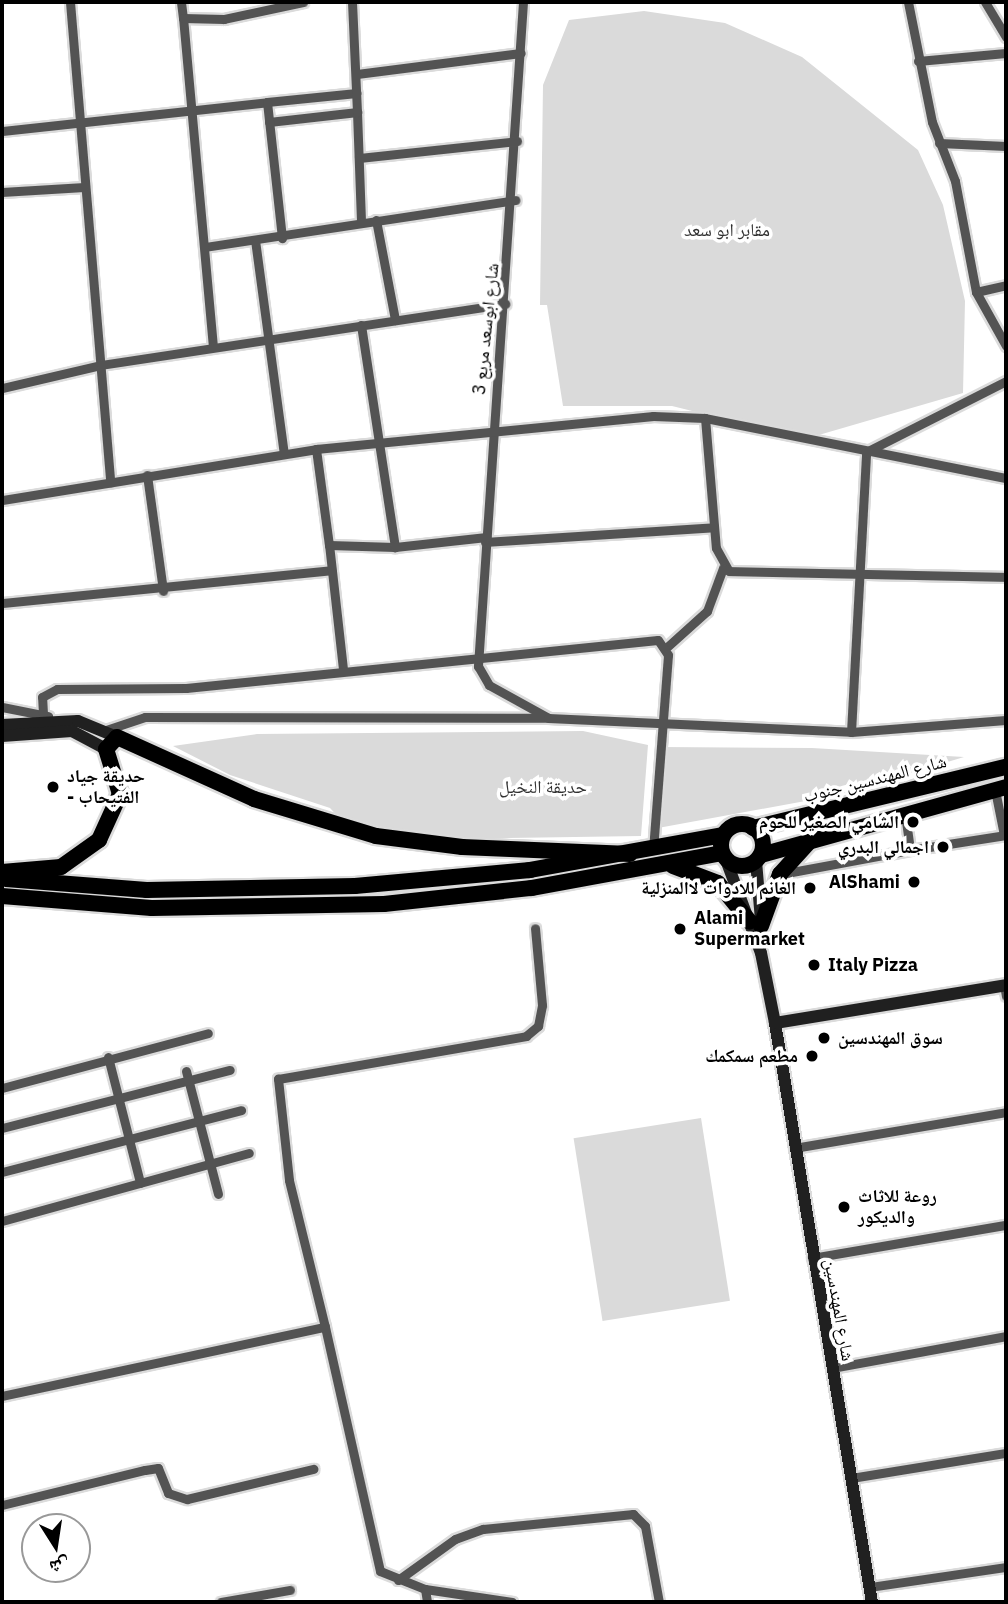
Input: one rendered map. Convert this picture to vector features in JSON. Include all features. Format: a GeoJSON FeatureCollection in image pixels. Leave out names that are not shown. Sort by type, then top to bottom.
{"type":"FeatureCollection","features":[{"type":"Feature","properties":{"kind":"highway"},"geometry":{"type":"LineString","coordinates":[[2,873],[61,867],[99,840],[120,794],[117,769],[106,749],[112,733],[254,799],[376,836],[462,847],[630,854]]}},
{"type":"Feature","properties":{"kind":"highway","name":"شارع المهندسين جنوب"},"geometry":{"type":"LineString","coordinates":[[752,828],[1006,767]]}},
{"type":"Feature","properties":{"kind":"highway"},"geometry":{"type":"LineString","coordinates":[[2,896],[152,908],[357,905],[532,888],[667,864],[724,857],[741,866],[813,838],[1000,789]]}},
{"type":"Feature","properties":{"kind":"highway"},"geometry":{"type":"LineString","coordinates":[[2,879],[276,891],[471,877],[630,854],[723,835],[740,825],[752,828],[761,836],[758,858]]}},
{"type":"Feature","properties":{"kind":"highway"},"geometry":{"type":"LineString","coordinates":[[723,835],[724,857]]}},
{"type":"Feature","properties":{"kind":"highway"},"geometry":{"type":"LineString","coordinates":[[667,864],[718,883],[756,924],[780,874],[813,838]]}},
{"type":"Feature","properties":{"kind":"main road"},"geometry":{"type":"LineString","coordinates":[[2,724],[60,720],[112,733]]}},
{"type":"Feature","properties":{"kind":"main road"},"geometry":{"type":"LineString","coordinates":[[2,736],[72,731],[106,749]]}},
{"type":"Feature","properties":{"kind":"main road"},"geometry":{"type":"LineString","coordinates":[[724,857],[756,924]]}},
{"type":"Feature","properties":{"kind":"main road"},"geometry":{"type":"LineString","coordinates":[[756,924],[758,858]]}},
{"type":"Feature","properties":{"kind":"main road","name":"شارع المهندسين"},"geometry":{"type":"LineString","coordinates":[[756,924],[872,1602]]}},
{"type":"Feature","properties":{"kind":"main road"},"geometry":{"type":"LineString","coordinates":[[775,1023],[1005,989]]}},
{"type":"Feature","properties":{"kind":"street"},"geometry":{"type":"LineString","coordinates":[[70,2],[110,482]]}},
{"type":"Feature","properties":{"kind":"street"},"geometry":{"type":"LineString","coordinates":[[181,2],[214,347]]}},
{"type":"Feature","properties":{"kind":"street"},"geometry":{"type":"LineString","coordinates":[[183,18],[224,19],[260,6],[303,2]]}},
{"type":"Feature","properties":{"kind":"street"},"geometry":{"type":"LineString","coordinates":[[352,2],[358,93],[361,222]]}},
{"type":"Feature","properties":{"kind":"street","name":"شارع ابوسعد مربع 3"},"geometry":{"type":"LineString","coordinates":[[479,659],[492,434],[515,200],[523,2]]}},
{"type":"Feature","properties":{"kind":"street"},"geometry":{"type":"LineString","coordinates":[[908,2],[918,61],[939,143],[955,181],[976,292],[1006,346]]}},
{"type":"Feature","properties":{"kind":"street"},"geometry":{"type":"LineString","coordinates":[[985,2],[1006,37]]}},
{"type":"Feature","properties":{"kind":"street"},"geometry":{"type":"LineString","coordinates":[[357,74],[520,53]]}},
{"type":"Feature","properties":{"kind":"street"},"geometry":{"type":"LineString","coordinates":[[918,61],[1006,53]]}},
{"type":"Feature","properties":{"kind":"street"},"geometry":{"type":"LineString","coordinates":[[2,131],[358,93]]}},
{"type":"Feature","properties":{"kind":"street"},"geometry":{"type":"LineString","coordinates":[[267,102],[282,237]]}},
{"type":"Feature","properties":{"kind":"street"},"geometry":{"type":"LineString","coordinates":[[269,122],[357,112]]}},
{"type":"Feature","properties":{"kind":"street"},"geometry":{"type":"LineString","coordinates":[[359,158],[517,141]]}},
{"type":"Feature","properties":{"kind":"street"},"geometry":{"type":"LineString","coordinates":[[939,143],[1006,146]]}},
{"type":"Feature","properties":{"kind":"street"},"geometry":{"type":"LineString","coordinates":[[2,192],[84,187]]}},
{"type":"Feature","properties":{"kind":"street"},"geometry":{"type":"LineString","coordinates":[[205,247],[515,200]]}},
{"type":"Feature","properties":{"kind":"street"},"geometry":{"type":"LineString","coordinates":[[376,220],[395,320]]}},
{"type":"Feature","properties":{"kind":"street"},"geometry":{"type":"LineString","coordinates":[[255,240],[284,454]]}},
{"type":"Feature","properties":{"kind":"street"},"geometry":{"type":"LineString","coordinates":[[976,292],[1006,285]]}},
{"type":"Feature","properties":{"kind":"street"},"geometry":{"type":"LineString","coordinates":[[2,388],[101,365],[505,304]]}},
{"type":"Feature","properties":{"kind":"street"},"geometry":{"type":"LineString","coordinates":[[361,325],[395,547]]}},
{"type":"Feature","properties":{"kind":"street"},"geometry":{"type":"LineString","coordinates":[[866,452],[1006,381]]}},
{"type":"Feature","properties":{"kind":"street"},"geometry":{"type":"LineString","coordinates":[[2,500],[316,449],[378,441],[492,434],[653,416],[705,418],[1006,478]]}},
{"type":"Feature","properties":{"kind":"street"},"geometry":{"type":"LineString","coordinates":[[653,849],[667,647],[707,611],[723,568],[714,527],[705,418]]}},
{"type":"Feature","properties":{"kind":"street"},"geometry":{"type":"LineString","coordinates":[[316,449],[343,668]]}},
{"type":"Feature","properties":{"kind":"street"},"geometry":{"type":"LineString","coordinates":[[851,732],[857,577],[866,452]]}},
{"type":"Feature","properties":{"kind":"street"},"geometry":{"type":"LineString","coordinates":[[147,475],[163,591]]}},
{"type":"Feature","properties":{"kind":"street"},"geometry":{"type":"LineString","coordinates":[[329,545],[395,547],[486,539],[714,527]]}},
{"type":"Feature","properties":{"kind":"street"},"geometry":{"type":"LineString","coordinates":[[723,568],[857,577],[1006,577]]}},
{"type":"Feature","properties":{"kind":"street"},"geometry":{"type":"LineString","coordinates":[[2,603],[163,591],[331,570]]}},
{"type":"Feature","properties":{"kind":"street"},"geometry":{"type":"LineString","coordinates":[[43,714],[42,697],[57,689],[186,688],[343,668],[479,659],[635,639],[667,647]]}},
{"type":"Feature","properties":{"kind":"street"},"geometry":{"type":"LineString","coordinates":[[479,659],[489,685],[548,718]]}},
{"type":"Feature","properties":{"kind":"street"},"geometry":{"type":"LineString","coordinates":[[2,707],[43,714],[60,720]]}},
{"type":"Feature","properties":{"kind":"street"},"geometry":{"type":"LineString","coordinates":[[112,733],[145,717],[548,718],[851,732],[1006,720]]}},
{"type":"Feature","properties":{"kind":"street"},"geometry":{"type":"LineString","coordinates":[[780,874],[1005,835],[1000,789]]}},
{"type":"Feature","properties":{"kind":"street"},"geometry":{"type":"LineString","coordinates":[[905,814],[910,850]]}},
{"type":"Feature","properties":{"kind":"street"},"geometry":{"type":"LineString","coordinates":[[512,1602],[425,1589],[380,1571],[368,1538],[325,1327],[289,1180],[276,1104],[278,1079],[526,1037],[538,1026],[542,1005],[536,928]]}},
{"type":"Feature","properties":{"kind":"street"},"geometry":{"type":"LineString","coordinates":[[2,1088],[108,1057],[208,1033]]}},
{"type":"Feature","properties":{"kind":"street"},"geometry":{"type":"LineString","coordinates":[[108,1057],[116,1101],[131,1141],[141,1183]]}},
{"type":"Feature","properties":{"kind":"street"},"geometry":{"type":"LineString","coordinates":[[2,1128],[116,1101],[187,1076],[230,1070]]}},
{"type":"Feature","properties":{"kind":"street"},"geometry":{"type":"LineString","coordinates":[[187,1076],[218,1194]]}},
{"type":"Feature","properties":{"kind":"street"},"geometry":{"type":"LineString","coordinates":[[2,1172],[131,1141],[241,1110]]}},
{"type":"Feature","properties":{"kind":"street"},"geometry":{"type":"LineString","coordinates":[[794,1148],[1006,1112]]}},
{"type":"Feature","properties":{"kind":"street"},"geometry":{"type":"LineString","coordinates":[[2,1221],[249,1153]]}},
{"type":"Feature","properties":{"kind":"street"},"geometry":{"type":"LineString","coordinates":[[812,1258],[1006,1225]]}},
{"type":"Feature","properties":{"kind":"street"},"geometry":{"type":"LineString","coordinates":[[2,1396],[325,1327]]}},
{"type":"Feature","properties":{"kind":"street"},"geometry":{"type":"LineString","coordinates":[[832,1368],[1006,1336]]}},
{"type":"Feature","properties":{"kind":"street"},"geometry":{"type":"LineString","coordinates":[[851,1478],[1006,1452]]}},
{"type":"Feature","properties":{"kind":"street"},"geometry":{"type":"LineString","coordinates":[[2,1505],[158,1468],[167,1493],[187,1499],[313,1469]]}},
{"type":"Feature","properties":{"kind":"street"},"geometry":{"type":"LineString","coordinates":[[398,1580],[455,1539],[483,1529],[634,1514],[647,1534],[659,1602]]}},
{"type":"Feature","properties":{"kind":"street"},"geometry":{"type":"LineString","coordinates":[[870,1587],[1006,1567]]}},
{"type":"Feature","properties":{"kind":"street"},"geometry":{"type":"LineString","coordinates":[[425,1589],[427,1602]]}},
{"type":"Feature","properties":{"kind":"street"},"geometry":{"type":"LineString","coordinates":[[221,1602],[290,1590]]}},
{"type":"Feature","properties":{"kind":"green space","name":"مقابر ابو سعد"},"geometry":{"type":"Polygon","coordinates":[[[644,11],[725,23],[802,57],[918,150],[943,205],[965,301],[963,393],[805,439],[672,406],[563,406],[547,305],[540,305],[543,85],[569,20],[644,11]]]}},
{"type":"Feature","properties":{"kind":"green space","name":"حديقة النخيل"},"geometry":{"type":"Polygon","coordinates":[[[583,731],[648,745],[641,836],[453,839],[344,823],[330,808],[230,775],[173,746],[257,734],[583,731]]]}},
{"type":"Feature","properties":{"kind":"green space"},"geometry":{"type":"Polygon","coordinates":[[[662,747],[812,748],[964,757],[838,795],[658,828],[662,747]]]}},
{"type":"Feature","properties":{"kind":"green space"},"geometry":{"type":"Polygon","coordinates":[[[701,1118],[730,1301],[603,1321],[574,1138],[701,1118]]]}},
{"type":"Feature","properties":{"kind":"place","name":"حديقة جياد - الفتيحاب"},"geometry":{"type":"Point","coordinates":[53,787]}},
{"type":"Feature","properties":{"kind":"place","name":"الشامي الصغير للحوم"},"geometry":{"type":"Point","coordinates":[913,822]}},
{"type":"Feature","properties":{"kind":"place","name":"اجمالي البدري"},"geometry":{"type":"Point","coordinates":[943,847]}},
{"type":"Feature","properties":{"kind":"place","name":"AlShami"},"geometry":{"type":"Point","coordinates":[914,882]}},
{"type":"Feature","properties":{"kind":"place","name":"الغانم للادوات لاالمنزلية"},"geometry":{"type":"Point","coordinates":[810,888]}},
{"type":"Feature","properties":{"kind":"place","name":"Alami Supermarket"},"geometry":{"type":"Point","coordinates":[680,929]}},
{"type":"Feature","properties":{"kind":"place","name":"Italy Pizza"},"geometry":{"type":"Point","coordinates":[814,965]}},
{"type":"Feature","properties":{"kind":"place","name":"سوق المهندسين"},"geometry":{"type":"Point","coordinates":[824,1038]}},
{"type":"Feature","properties":{"kind":"place","name":"مطعم سمكمك"},"geometry":{"type":"Point","coordinates":[812,1056]}},
{"type":"Feature","properties":{"kind":"place","name":"روعة للاثاث والديكور"},"geometry":{"type":"Point","coordinates":[844,1207]}}]}
